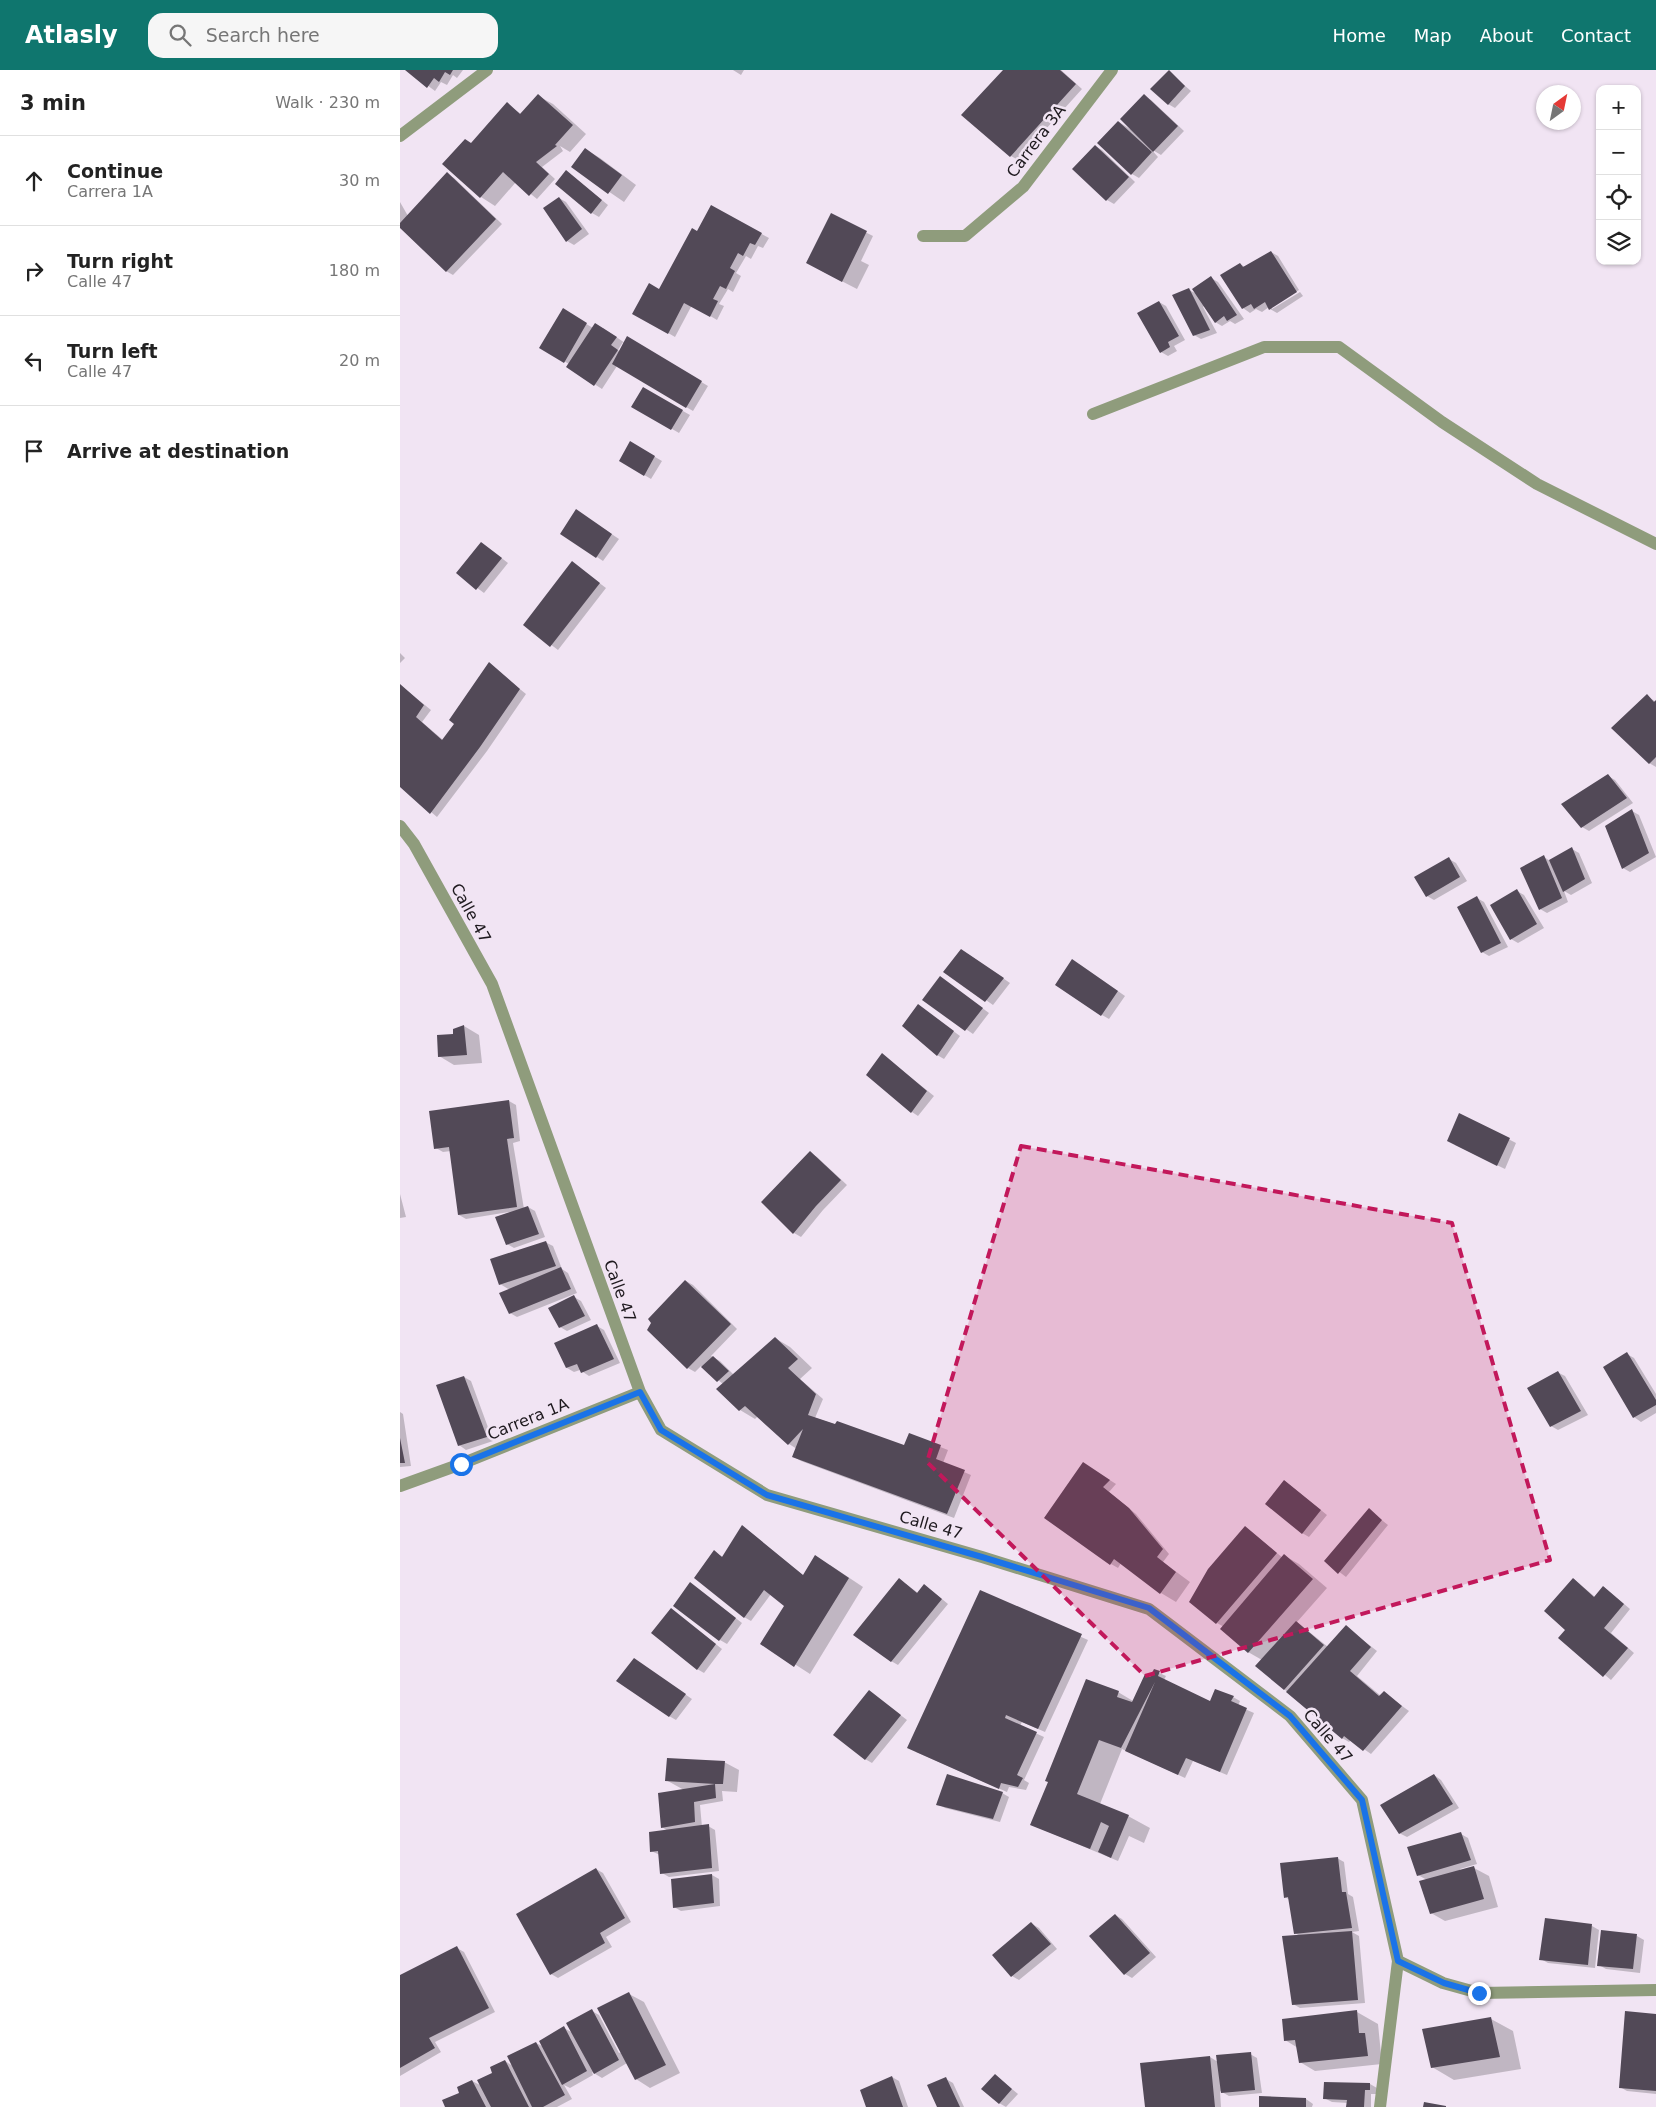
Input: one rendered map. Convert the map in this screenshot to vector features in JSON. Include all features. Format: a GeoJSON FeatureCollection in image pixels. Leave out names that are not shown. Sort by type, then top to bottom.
{"type":"FeatureCollection","features":[{"type":"Feature","properties":{"kind":"street"},"geometry":{"type":"LineString","coordinates":[[400,136],[487,70]]}},
{"type":"Feature","properties":{"kind":"street","name":"Carrera 3A"},"geometry":{"type":"LineString","coordinates":[[923,236],[965,236],[1023,187],[1112,70]]}},
{"type":"Feature","properties":{"kind":"street"},"geometry":{"type":"LineString","coordinates":[[1093,414],[1200,371],[1264,348],[1338,347],[1442,422],[1537,484],[1656,544]]}},
{"type":"Feature","properties":{"kind":"street","name":"Calle 47"},"geometry":{"type":"LineString","coordinates":[[400,826],[414,844],[492,984],[640,1392],[661,1430],[767,1495],[982,1557],[1149,1608],[1290,1716],[1362,1800],[1398,1961],[1380,2107]]}},
{"type":"Feature","properties":{"kind":"street","name":"Carrera 1A"},"geometry":{"type":"LineString","coordinates":[[400,1486],[461,1464],[640,1392]]}},
{"type":"Feature","properties":{"kind":"street"},"geometry":{"type":"LineString","coordinates":[[1398,1961],[1444,1983],[1479,1993],[1656,1990]]}},
{"type":"Feature","properties":{"kind":"highlighted area"},"geometry":{"type":"Polygon","coordinates":[[[1021,1146],[1452,1223],[1550,1560],[1145,1676],[927,1462],[1021,1146]]]}},
{"type":"Feature","properties":{"kind":"building"},"geometry":{"type":"Polygon","coordinates":[[[405,70],[453,70],[450,75],[445,72],[439,82],[434,78],[427,88],[405,70]]]}},
{"type":"Feature","properties":{"kind":"building"},"geometry":{"type":"Polygon","coordinates":[[[1003,70],[1060,70],[1076,84],[1010,157],[961,115],[1003,70]]]}},
{"type":"Feature","properties":{"kind":"building"},"geometry":{"type":"Polygon","coordinates":[[[1169,70],[1185,86],[1168,105],[1150,89],[1169,70]]]}},
{"type":"Feature","properties":{"kind":"building"},"geometry":{"type":"Polygon","coordinates":[[[538,94],[573,125],[555,145],[557,146],[536,162],[549,174],[529,196],[503,172],[480,198],[442,164],[465,139],[471,143],[507,102],[520,114],[538,94]]]}},
{"type":"Feature","properties":{"kind":"building"},"geometry":{"type":"Polygon","coordinates":[[[1144,94],[1178,126],[1153,152],[1120,119],[1144,94]]]}},
{"type":"Feature","properties":{"kind":"building"},"geometry":{"type":"Polygon","coordinates":[[[1118,121],[1152,152],[1131,175],[1097,143],[1118,121]]]}},
{"type":"Feature","properties":{"kind":"building"},"geometry":{"type":"Polygon","coordinates":[[[1095,145],[1129,177],[1106,201],[1072,169],[1095,145]]]}},
{"type":"Feature","properties":{"kind":"building"},"geometry":{"type":"Polygon","coordinates":[[[585,148],[622,175],[608,194],[571,167],[585,148]]]}},
{"type":"Feature","properties":{"kind":"building"},"geometry":{"type":"Polygon","coordinates":[[[566,170],[602,200],[591,214],[555,184],[566,170]]]}},
{"type":"Feature","properties":{"kind":"building"},"geometry":{"type":"Polygon","coordinates":[[[447,172],[496,219],[446,272],[400,228],[400,223],[447,172]]]}},
{"type":"Feature","properties":{"kind":"building"},"geometry":{"type":"Polygon","coordinates":[[[559,197],[582,229],[566,242],[543,208],[559,197]]]}},
{"type":"Feature","properties":{"kind":"building"},"geometry":{"type":"Polygon","coordinates":[[[711,205],[762,233],[755,245],[750,243],[743,256],[738,253],[730,268],[735,271],[726,289],[720,286],[713,299],[718,301],[710,317],[684,303],[668,334],[632,314],[649,283],[659,289],[692,228],[697,231],[711,205]]]}},
{"type":"Feature","properties":{"kind":"building"},"geometry":{"type":"Polygon","coordinates":[[[831,213],[867,231],[842,282],[806,263],[831,213]]]}},
{"type":"Feature","properties":{"kind":"building"},"geometry":{"type":"Polygon","coordinates":[[[1271,251],[1297,292],[1269,310],[1265,302],[1254,309],[1251,304],[1242,309],[1220,275],[1240,263],[1243,267],[1271,251]]]}},
{"type":"Feature","properties":{"kind":"building"},"geometry":{"type":"Polygon","coordinates":[[[1211,276],[1237,315],[1227,321],[1224,316],[1215,323],[1192,289],[1211,276]]]}},
{"type":"Feature","properties":{"kind":"building"},"geometry":{"type":"Polygon","coordinates":[[[1189,288],[1210,330],[1193,336],[1172,295],[1189,288]]]}},
{"type":"Feature","properties":{"kind":"building"},"geometry":{"type":"Polygon","coordinates":[[[1159,301],[1179,336],[1168,342],[1170,347],[1160,353],[1137,313],[1159,301]]]}},
{"type":"Feature","properties":{"kind":"building"},"geometry":{"type":"Polygon","coordinates":[[[563,308],[587,323],[564,363],[539,348],[563,308]]]}},
{"type":"Feature","properties":{"kind":"building"},"geometry":{"type":"Polygon","coordinates":[[[595,323],[617,337],[611,345],[618,350],[594,386],[566,367],[595,323]]]}},
{"type":"Feature","properties":{"kind":"building"},"geometry":{"type":"Polygon","coordinates":[[[627,336],[702,381],[686,408],[612,364],[627,336]]]}},
{"type":"Feature","properties":{"kind":"building"},"geometry":{"type":"Polygon","coordinates":[[[643,387],[683,410],[671,430],[631,407],[643,387]]]}},
{"type":"Feature","properties":{"kind":"building"},"geometry":{"type":"Polygon","coordinates":[[[630,441],[655,456],[644,476],[619,461],[630,441]]]}},
{"type":"Feature","properties":{"kind":"building"},"geometry":{"type":"Polygon","coordinates":[[[576,509],[612,534],[596,558],[560,534],[576,509]]]}},
{"type":"Feature","properties":{"kind":"building"},"geometry":{"type":"Polygon","coordinates":[[[481,542],[502,558],[476,590],[456,573],[481,542]]]}},
{"type":"Feature","properties":{"kind":"building"},"geometry":{"type":"Polygon","coordinates":[[[572,561],[600,583],[550,647],[523,625],[572,561]]]}},
{"type":"Feature","properties":{"kind":"building"},"geometry":{"type":"Polygon","coordinates":[[[489,662],[520,689],[430,814],[400,787],[400,684],[424,705],[416,717],[442,740],[454,724],[449,720],[489,662]]]}},
{"type":"Feature","properties":{"kind":"building"},"geometry":{"type":"Polygon","coordinates":[[[1647,694],[1654,702],[1656,700],[1656,757],[1649,764],[1611,728],[1647,694]]]}},
{"type":"Feature","properties":{"kind":"building"},"geometry":{"type":"Polygon","coordinates":[[[1608,774],[1627,798],[1581,828],[1561,804],[1608,774]]]}},
{"type":"Feature","properties":{"kind":"building"},"geometry":{"type":"Polygon","coordinates":[[[1632,809],[1649,853],[1622,869],[1605,826],[1632,809]]]}},
{"type":"Feature","properties":{"kind":"building"},"geometry":{"type":"Polygon","coordinates":[[[1572,847],[1585,879],[1563,892],[1549,860],[1572,847]]]}},
{"type":"Feature","properties":{"kind":"building"},"geometry":{"type":"Polygon","coordinates":[[[1544,855],[1562,898],[1539,910],[1520,868],[1544,855]]]}},
{"type":"Feature","properties":{"kind":"building"},"geometry":{"type":"Polygon","coordinates":[[[1449,857],[1460,877],[1426,897],[1414,877],[1449,857]]]}},
{"type":"Feature","properties":{"kind":"building"},"geometry":{"type":"Polygon","coordinates":[[[1517,889],[1537,924],[1510,940],[1490,905],[1517,889]]]}},
{"type":"Feature","properties":{"kind":"building"},"geometry":{"type":"Polygon","coordinates":[[[1477,896],[1501,943],[1481,953],[1457,907],[1477,896]]]}},
{"type":"Feature","properties":{"kind":"building"},"geometry":{"type":"Polygon","coordinates":[[[961,949],[1004,978],[985,1002],[943,972],[961,949]]]}},
{"type":"Feature","properties":{"kind":"building"},"geometry":{"type":"Polygon","coordinates":[[[1072,959],[1118,991],[1101,1016],[1055,985],[1072,959]]]}},
{"type":"Feature","properties":{"kind":"building"},"geometry":{"type":"Polygon","coordinates":[[[940,976],[983,1008],[965,1031],[922,1000],[940,976]]]}},
{"type":"Feature","properties":{"kind":"building"},"geometry":{"type":"Polygon","coordinates":[[[918,1004],[954,1031],[937,1056],[902,1026],[918,1004]]]}},
{"type":"Feature","properties":{"kind":"building"},"geometry":{"type":"Polygon","coordinates":[[[464,1025],[467,1055],[438,1057],[437,1035],[453,1034],[453,1029],[464,1025]]]}},
{"type":"Feature","properties":{"kind":"building"},"geometry":{"type":"Polygon","coordinates":[[[882,1053],[927,1091],[911,1113],[866,1075],[882,1053]]]}},
{"type":"Feature","properties":{"kind":"building"},"geometry":{"type":"Polygon","coordinates":[[[509,1100],[514,1138],[507,1139],[517,1207],[458,1215],[449,1147],[434,1149],[429,1111],[509,1100]]]}},
{"type":"Feature","properties":{"kind":"building"},"geometry":{"type":"Polygon","coordinates":[[[1459,1113],[1510,1138],[1497,1166],[1447,1141],[1459,1113]]]}},
{"type":"Feature","properties":{"kind":"building"},"geometry":{"type":"Polygon","coordinates":[[[810,1151],[841,1180],[793,1234],[761,1202],[810,1151]]]}},
{"type":"Feature","properties":{"kind":"building"},"geometry":{"type":"Polygon","coordinates":[[[528,1206],[539,1234],[506,1245],[495,1217],[528,1206]]]}},
{"type":"Feature","properties":{"kind":"building"},"geometry":{"type":"Polygon","coordinates":[[[546,1241],[556,1266],[499,1285],[490,1259],[546,1241]]]}},
{"type":"Feature","properties":{"kind":"building"},"geometry":{"type":"Polygon","coordinates":[[[561,1267],[571,1289],[509,1314],[499,1293],[561,1267]]]}},
{"type":"Feature","properties":{"kind":"building"},"geometry":{"type":"Polygon","coordinates":[[[685,1280],[731,1324],[687,1369],[647,1330],[651,1323],[648,1319],[685,1280]]]}},
{"type":"Feature","properties":{"kind":"building"},"geometry":{"type":"Polygon","coordinates":[[[574,1295],[585,1316],[559,1328],[548,1308],[574,1295]]]}},
{"type":"Feature","properties":{"kind":"building"},"geometry":{"type":"Polygon","coordinates":[[[597,1324],[614,1359],[581,1373],[577,1364],[566,1368],[554,1343],[597,1324]]]}},
{"type":"Feature","properties":{"kind":"building"},"geometry":{"type":"Polygon","coordinates":[[[775,1337],[798,1359],[788,1368],[816,1394],[808,1415],[835,1424],[837,1421],[904,1445],[909,1433],[941,1445],[936,1459],[965,1470],[947,1514],[792,1457],[803,1429],[788,1445],[745,1406],[739,1411],[716,1389],[775,1337]]]}},
{"type":"Feature","properties":{"kind":"building"},"geometry":{"type":"Polygon","coordinates":[[[1627,1352],[1656,1400],[1656,1405],[1633,1418],[1603,1367],[1627,1352]]]}},
{"type":"Feature","properties":{"kind":"building"},"geometry":{"type":"Polygon","coordinates":[[[713,1356],[729,1371],[717,1382],[701,1367],[713,1356]]]}},
{"type":"Feature","properties":{"kind":"building"},"geometry":{"type":"Polygon","coordinates":[[[1558,1371],[1581,1411],[1550,1427],[1527,1388],[1558,1371]]]}},
{"type":"Feature","properties":{"kind":"building"},"geometry":{"type":"Polygon","coordinates":[[[464,1376],[487,1437],[458,1446],[436,1385],[464,1376]]]}},
{"type":"Feature","properties":{"kind":"building"},"geometry":{"type":"Polygon","coordinates":[[[400,1438],[405,1463],[400,1463],[400,1438]]]}},
{"type":"Feature","properties":{"kind":"building"},"geometry":{"type":"Polygon","coordinates":[[[1083,1462],[1110,1480],[1103,1487],[1129,1508],[1163,1549],[1157,1557],[1176,1572],[1160,1594],[1114,1559],[1110,1565],[1044,1518],[1083,1462]]]}},
{"type":"Feature","properties":{"kind":"building"},"geometry":{"type":"Polygon","coordinates":[[[1284,1480],[1321,1510],[1302,1534],[1265,1504],[1284,1480]]]}},
{"type":"Feature","properties":{"kind":"building"},"geometry":{"type":"Polygon","coordinates":[[[1369,1508],[1382,1520],[1338,1574],[1324,1561],[1369,1508]]]}},
{"type":"Feature","properties":{"kind":"building"},"geometry":{"type":"Polygon","coordinates":[[[742,1525],[803,1575],[815,1555],[849,1578],[794,1667],[760,1644],[784,1606],[764,1590],[744,1618],[694,1578],[714,1550],[722,1557],[742,1525]]]}},
{"type":"Feature","properties":{"kind":"building"},"geometry":{"type":"Polygon","coordinates":[[[1245,1526],[1277,1553],[1216,1624],[1189,1602],[1208,1569],[1245,1526]]]}},
{"type":"Feature","properties":{"kind":"building"},"geometry":{"type":"Polygon","coordinates":[[[1284,1554],[1313,1579],[1248,1653],[1220,1629],[1284,1554]]]}},
{"type":"Feature","properties":{"kind":"building"},"geometry":{"type":"Polygon","coordinates":[[[899,1578],[917,1593],[924,1584],[942,1599],[891,1662],[853,1635],[899,1578]]]}},
{"type":"Feature","properties":{"kind":"building"},"geometry":{"type":"Polygon","coordinates":[[[1573,1578],[1594,1597],[1603,1586],[1624,1604],[1604,1628],[1628,1648],[1603,1677],[1558,1638],[1565,1630],[1544,1611],[1573,1578]]]}},
{"type":"Feature","properties":{"kind":"building"},"geometry":{"type":"Polygon","coordinates":[[[690,1582],[736,1618],[719,1641],[673,1606],[690,1582]]]}},
{"type":"Feature","properties":{"kind":"building"},"geometry":{"type":"Polygon","coordinates":[[[980,1590],[1082,1634],[1038,1729],[1006,1715],[1005,1718],[1037,1732],[1017,1775],[1023,1778],[1018,1787],[1001,1783],[999,1789],[907,1748],[980,1590]]]}},
{"type":"Feature","properties":{"kind":"building"},"geometry":{"type":"Polygon","coordinates":[[[671,1608],[716,1644],[697,1670],[651,1633],[671,1608]]]}},
{"type":"Feature","properties":{"kind":"building"},"geometry":{"type":"Polygon","coordinates":[[[1296,1621],[1324,1645],[1284,1690],[1255,1666],[1296,1621]]]}},
{"type":"Feature","properties":{"kind":"building"},"geometry":{"type":"Polygon","coordinates":[[[1346,1625],[1371,1647],[1350,1671],[1379,1696],[1384,1691],[1402,1706],[1363,1751],[1344,1736],[1342,1739],[1286,1692],[1346,1625]]]}},
{"type":"Feature","properties":{"kind":"building"},"geometry":{"type":"Polygon","coordinates":[[[634,1658],[686,1694],[669,1717],[616,1681],[634,1658]]]}},
{"type":"Feature","properties":{"kind":"building"},"geometry":{"type":"Polygon","coordinates":[[[1154,1669],[1160,1671],[1158,1676],[1210,1701],[1215,1689],[1234,1696],[1231,1701],[1247,1708],[1220,1772],[1186,1758],[1178,1775],[1125,1751],[1155,1682],[1121,1748],[1099,1740],[1077,1794],[1129,1815],[1111,1858],[1098,1852],[1109,1826],[1101,1822],[1090,1849],[1030,1825],[1048,1782],[1045,1781],[1086,1679],[1119,1691],[1117,1697],[1132,1702],[1145,1674],[1150,1677],[1154,1669]]]}},
{"type":"Feature","properties":{"kind":"building"},"geometry":{"type":"Polygon","coordinates":[[[869,1690],[901,1715],[865,1760],[833,1735],[869,1690]]]}},
{"type":"Feature","properties":{"kind":"building"},"geometry":{"type":"Polygon","coordinates":[[[667,1758],[725,1761],[723,1784],[665,1781],[667,1758]]]}},
{"type":"Feature","properties":{"kind":"building"},"geometry":{"type":"Polygon","coordinates":[[[947,1774],[1003,1792],[993,1819],[936,1805],[947,1774]]]}},
{"type":"Feature","properties":{"kind":"building"},"geometry":{"type":"Polygon","coordinates":[[[1434,1774],[1453,1804],[1399,1834],[1380,1805],[1434,1774]]]}},
{"type":"Feature","properties":{"kind":"building"},"geometry":{"type":"Polygon","coordinates":[[[715,1784],[716,1798],[694,1802],[695,1822],[661,1828],[658,1793],[715,1784]]]}},
{"type":"Feature","properties":{"kind":"building"},"geometry":{"type":"Polygon","coordinates":[[[709,1824],[712,1868],[660,1874],[658,1851],[650,1852],[649,1832],[709,1824]]]}},
{"type":"Feature","properties":{"kind":"building"},"geometry":{"type":"Polygon","coordinates":[[[1461,1832],[1471,1860],[1417,1876],[1407,1847],[1461,1832]]]}},
{"type":"Feature","properties":{"kind":"building"},"geometry":{"type":"Polygon","coordinates":[[[1338,1857],[1342,1892],[1346,1892],[1352,1928],[1294,1934],[1288,1897],[1284,1898],[1280,1863],[1338,1857]]]}},
{"type":"Feature","properties":{"kind":"building"},"geometry":{"type":"Polygon","coordinates":[[[1474,1866],[1484,1899],[1430,1914],[1419,1881],[1474,1866]]]}},
{"type":"Feature","properties":{"kind":"building"},"geometry":{"type":"Polygon","coordinates":[[[596,1868],[625,1918],[600,1933],[605,1943],[550,1975],[516,1914],[596,1868]]]}},
{"type":"Feature","properties":{"kind":"building"},"geometry":{"type":"Polygon","coordinates":[[[712,1874],[714,1903],[673,1908],[671,1879],[712,1874]]]}},
{"type":"Feature","properties":{"kind":"building"},"geometry":{"type":"Polygon","coordinates":[[[1115,1914],[1150,1953],[1124,1975],[1089,1936],[1115,1914]]]}},
{"type":"Feature","properties":{"kind":"building"},"geometry":{"type":"Polygon","coordinates":[[[1545,1918],[1592,1924],[1588,1965],[1539,1960],[1545,1918]]]}},
{"type":"Feature","properties":{"kind":"building"},"geometry":{"type":"Polygon","coordinates":[[[1031,1922],[1051,1944],[1011,1977],[992,1955],[1031,1922]]]}},
{"type":"Feature","properties":{"kind":"building"},"geometry":{"type":"Polygon","coordinates":[[[1601,1930],[1637,1934],[1633,1969],[1597,1966],[1601,1930]]]}},
{"type":"Feature","properties":{"kind":"building"},"geometry":{"type":"Polygon","coordinates":[[[1352,1931],[1358,2000],[1292,2005],[1282,1936],[1352,1931]]]}},
{"type":"Feature","properties":{"kind":"building"},"geometry":{"type":"Polygon","coordinates":[[[457,1946],[489,2008],[429,2038],[435,2048],[400,2068],[400,1975],[457,1946]]]}},
{"type":"Feature","properties":{"kind":"building"},"geometry":{"type":"Polygon","coordinates":[[[629,1992],[666,2065],[635,2080],[597,2008],[629,1992]]]}},
{"type":"Feature","properties":{"kind":"building"},"geometry":{"type":"Polygon","coordinates":[[[592,2009],[619,2060],[594,2074],[566,2023],[592,2009]]]}},
{"type":"Feature","properties":{"kind":"building"},"geometry":{"type":"Polygon","coordinates":[[[1357,2010],[1359,2033],[1365,2033],[1368,2056],[1299,2063],[1295,2040],[1284,2041],[1282,2019],[1357,2010]]]}},
{"type":"Feature","properties":{"kind":"building"},"geometry":{"type":"Polygon","coordinates":[[[1625,2011],[1656,2014],[1656,2091],[1619,2088],[1625,2011]]]}},
{"type":"Feature","properties":{"kind":"building"},"geometry":{"type":"Polygon","coordinates":[[[1491,2017],[1500,2057],[1431,2068],[1422,2029],[1491,2017]]]}},
{"type":"Feature","properties":{"kind":"building"},"geometry":{"type":"Polygon","coordinates":[[[564,2026],[587,2071],[562,2085],[539,2041],[564,2026]]]}},
{"type":"Feature","properties":{"kind":"building"},"geometry":{"type":"Polygon","coordinates":[[[536,2042],[565,2095],[543,2107],[532,2107],[507,2056],[536,2042]]]}},
{"type":"Feature","properties":{"kind":"building"},"geometry":{"type":"Polygon","coordinates":[[[1251,2052],[1255,2090],[1221,2093],[1216,2055],[1251,2052]]]}},
{"type":"Feature","properties":{"kind":"building"},"geometry":{"type":"Polygon","coordinates":[[[1210,2056],[1215,2107],[1145,2107],[1140,2063],[1210,2056]]]}},
{"type":"Feature","properties":{"kind":"building"},"geometry":{"type":"Polygon","coordinates":[[[505,2060],[529,2107],[491,2107],[477,2080],[492,2073],[490,2067],[505,2060]]]}},
{"type":"Feature","properties":{"kind":"building"},"geometry":{"type":"Polygon","coordinates":[[[995,2074],[1012,2089],[999,2104],[981,2089],[995,2074]]]}},
{"type":"Feature","properties":{"kind":"building"},"geometry":{"type":"Polygon","coordinates":[[[892,2076],[903,2107],[866,2107],[860,2090],[892,2076]]]}},
{"type":"Feature","properties":{"kind":"building"},"geometry":{"type":"Polygon","coordinates":[[[946,2077],[960,2107],[937,2107],[927,2085],[946,2077]]]}},
{"type":"Feature","properties":{"kind":"building"},"geometry":{"type":"Polygon","coordinates":[[[472,2080],[486,2107],[445,2107],[442,2100],[459,2093],[457,2087],[472,2080]]]}},
{"type":"Feature","properties":{"kind":"building"},"geometry":{"type":"Polygon","coordinates":[[[1324,2082],[1370,2083],[1370,2090],[1365,2090],[1364,2107],[1346,2107],[1347,2100],[1323,2099],[1324,2082]]]}},
{"type":"Feature","properties":{"kind":"building"},"geometry":{"type":"Polygon","coordinates":[[[1259,2096],[1306,2098],[1306,2107],[1259,2107],[1259,2096]]]}},
{"type":"Feature","properties":{"kind":"building"},"geometry":{"type":"Polygon","coordinates":[[[1424,2102],[1446,2106],[1446,2107],[1423,2107],[1424,2102]]]}},
{"type":"Feature","properties":{"kind":"route"},"geometry":{"type":"LineString","coordinates":[[461,1464],[640,1392],[661,1430],[767,1495],[982,1557],[1149,1608],[1290,1716],[1362,1800],[1398,1961],[1444,1983],[1479,1993]]}}]}
